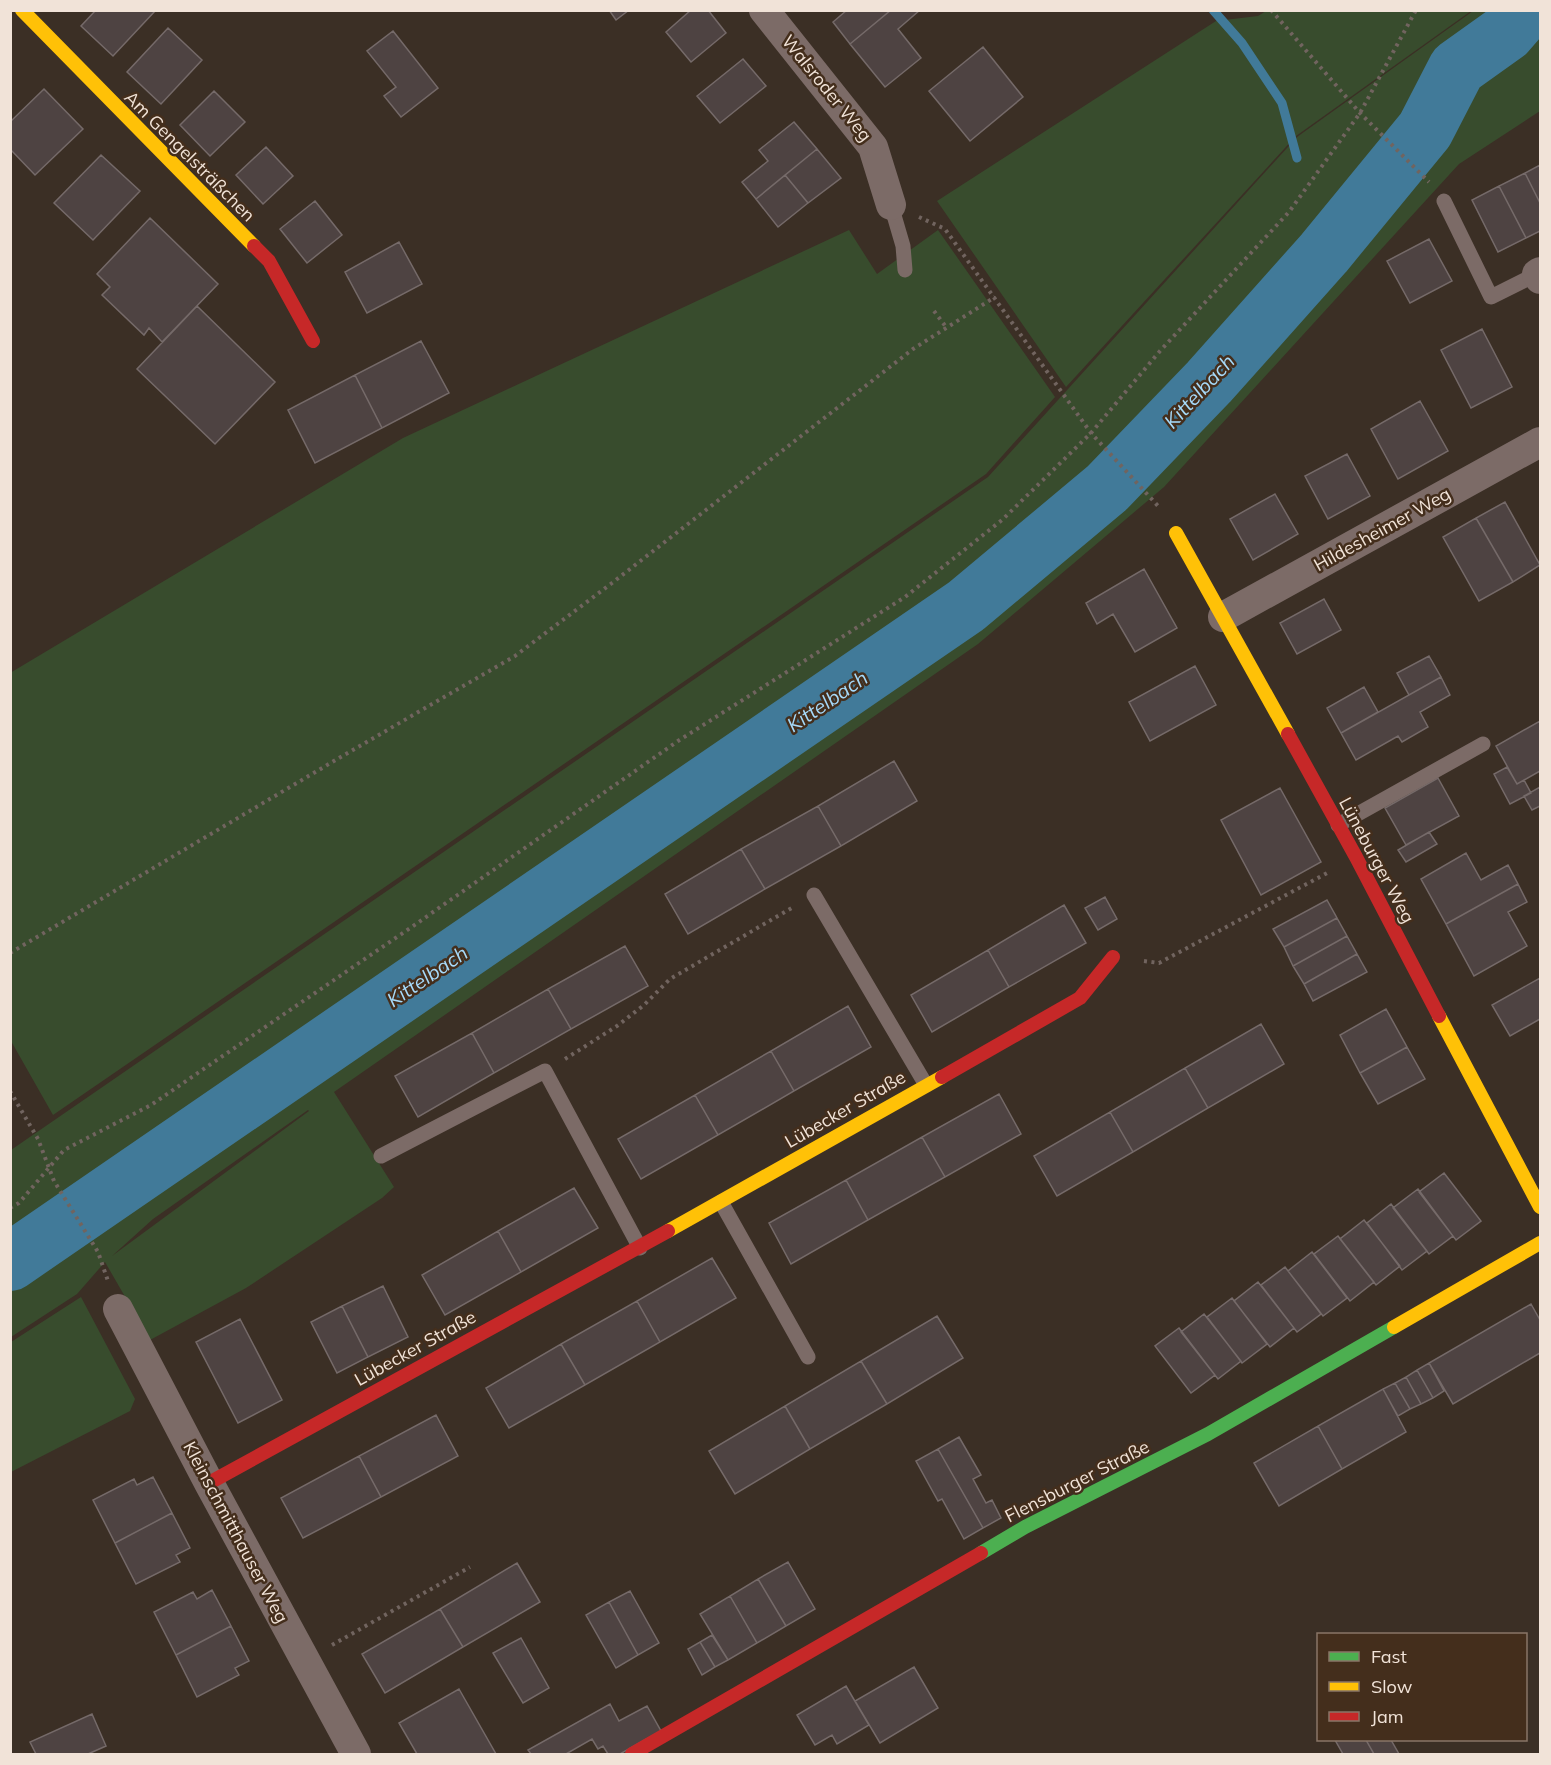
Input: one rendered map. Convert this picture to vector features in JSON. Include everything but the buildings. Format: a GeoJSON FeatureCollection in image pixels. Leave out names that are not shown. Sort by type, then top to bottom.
{"type":"FeatureCollection","features":[{"type":"Feature","properties":{"kind":"street","name":"Am Gengelsträßchen"},"geometry":{"type":"LineString","coordinates":[[22,10],[269,261],[313,341]]}},
{"type":"Feature","properties":{"kind":"street","name":"Walsroder Weg"},"geometry":{"type":"LineString","coordinates":[[764,10],[873,147],[891,205]]}},
{"type":"Feature","properties":{"kind":"street","name":"Hildesheimer Weg"},"geometry":{"type":"LineString","coordinates":[[1223,617],[1540,442]]}},
{"type":"Feature","properties":{"kind":"street","name":"Lüneburger Weg"},"geometry":{"type":"LineString","coordinates":[[1176,533],[1356,857],[1540,1207]]}},
{"type":"Feature","properties":{"kind":"street","name":"Lübecker Straße"},"geometry":{"type":"LineString","coordinates":[[209,1483],[640,1248],[1080,998],[1113,957]]}},
{"type":"Feature","properties":{"kind":"street","name":"Flensburger Straße"},"geometry":{"type":"LineString","coordinates":[[632,1755],[1025,1527],[1208,1434],[1540,1243]]}},
{"type":"Feature","properties":{"kind":"street","name":"Kleinschmitthauser Weg"},"geometry":{"type":"LineString","coordinates":[[118,1309],[356,1755]]}},
{"type":"Feature","properties":{"kind":"lane"},"geometry":{"type":"LineString","coordinates":[[1444,201],[1491,297],[1540,275]]}},
{"type":"Feature","properties":{"kind":"lane"},"geometry":{"type":"LineString","coordinates":[[891,205],[903,246],[905,270]]}},
{"type":"Feature","properties":{"kind":"lane"},"geometry":{"type":"LineString","coordinates":[[1338,825],[1483,744]]}},
{"type":"Feature","properties":{"kind":"lane","name":"Lübecker Straße"},"geometry":{"type":"LineString","coordinates":[[814,895],[926,1085]]}},
{"type":"Feature","properties":{"kind":"lane"},"geometry":{"type":"LineString","coordinates":[[381,1156],[545,1071],[640,1248]]}},
{"type":"Feature","properties":{"kind":"lane"},"geometry":{"type":"LineString","coordinates":[[722,1202],[808,1357]]}},
{"type":"Feature","properties":{"kind":"path"},"geometry":{"type":"LineString","coordinates":[[1271,10],[1360,113],[1427,180]]}},
{"type":"Feature","properties":{"kind":"path"},"geometry":{"type":"LineString","coordinates":[[10,1208],[19,1203],[64,1150],[151,1105],[678,741],[905,597],[1002,520],[1092,433],[1160,351],[1289,212],[1360,113],[1416,10]]}},
{"type":"Feature","properties":{"kind":"path"},"geometry":{"type":"LineString","coordinates":[[891,205],[945,229],[1092,433],[1160,508]]}},
{"type":"Feature","properties":{"kind":"path"},"geometry":{"type":"LineString","coordinates":[[10,953],[514,656],[622,576],[913,349],[995,297]]}},
{"type":"Feature","properties":{"kind":"path"},"geometry":{"type":"LineString","coordinates":[[934,311],[946,327]]}},
{"type":"Feature","properties":{"kind":"path"},"geometry":{"type":"LineString","coordinates":[[1159,963],[1356,857]]}},
{"type":"Feature","properties":{"kind":"path"},"geometry":{"type":"LineString","coordinates":[[545,1071],[616,1026],[644,1005],[670,979],[814,895]]}},
{"type":"Feature","properties":{"kind":"path"},"geometry":{"type":"LineString","coordinates":[[10,1091],[38,1139],[54,1181],[98,1251]]}},
{"type":"Feature","properties":{"kind":"path"},"geometry":{"type":"LineString","coordinates":[[305,1660],[470,1567]]}},
{"type":"Feature","properties":{"kind":"green space"},"geometry":{"type":"Polygon","coordinates":[[[1266,11],[1471,11],[1296,136],[1066,387],[937,201],[1216,21],[1258,16],[1266,11]]]}},
{"type":"Feature","properties":{"kind":"green space"},"geometry":{"type":"Polygon","coordinates":[[[1473,11],[1540,11],[1540,111],[1459,164],[1164,487],[978,644],[334,1092],[394,1187],[382,1198],[246,1288],[150,1340],[105,1262],[77,1294],[11,1337],[11,1150],[988,477],[1297,137],[1473,11]],[[309,1111],[153,1219],[112,1256],[309,1111]]]}},
{"type":"Feature","properties":{"kind":"green space"},"geometry":{"type":"Polygon","coordinates":[[[849,230],[877,274],[938,230],[1055,397],[986,474],[53,1115],[11,1041],[10,673],[403,438],[849,230]]]}},
{"type":"Feature","properties":{"kind":"green space"},"geometry":{"type":"Polygon","coordinates":[[[81,1297],[135,1399],[130,1411],[11,1472],[11,1342],[81,1297]]]}},
{"type":"Feature","properties":{"kind":"waterway"},"geometry":{"type":"LineString","coordinates":[[1213,10],[1242,43],[1282,103],[1297,158]]}},
{"type":"Feature","properties":{"kind":"waterway","name":"Kittelbach"},"geometry":{"type":"LineString","coordinates":[[10,1262],[966,606],[1107,488],[1209,382],[1324,253],[1425,130],[1457,68],[1506,33],[1526,10]]}},
{"type":"Feature","properties":{"kind":"waterway"},"geometry":{"type":"LineString","coordinates":[[1315,228],[1324,253]]}},
{"type":"Feature","properties":{"kind":"traffic: fast"},"geometry":{"type":"LineString","coordinates":[[981,1553],[1025,1527],[1208,1434],[1394,1327]]}},
{"type":"Feature","properties":{"kind":"traffic: slow"},"geometry":{"type":"LineString","coordinates":[[22,10],[254,246]]}},
{"type":"Feature","properties":{"kind":"traffic: slow"},"geometry":{"type":"LineString","coordinates":[[1176,533],[1288,734]]}},
{"type":"Feature","properties":{"kind":"traffic: slow"},"geometry":{"type":"LineString","coordinates":[[1439,1016],[1540,1207]]}},
{"type":"Feature","properties":{"kind":"traffic: slow"},"geometry":{"type":"LineString","coordinates":[[668,1231],[942,1077]]}},
{"type":"Feature","properties":{"kind":"traffic: slow"},"geometry":{"type":"LineString","coordinates":[[1394,1327],[1540,1243]]}},
{"type":"Feature","properties":{"kind":"traffic: jam"},"geometry":{"type":"LineString","coordinates":[[254,246],[269,261],[313,341]]}},
{"type":"Feature","properties":{"kind":"traffic: jam"},"geometry":{"type":"LineString","coordinates":[[1288,734],[1356,857],[1439,1016]]}},
{"type":"Feature","properties":{"kind":"traffic: jam"},"geometry":{"type":"LineString","coordinates":[[942,1077],[1080,998],[1113,957]]}},
{"type":"Feature","properties":{"kind":"traffic: jam"},"geometry":{"type":"LineString","coordinates":[[209,1483],[668,1231]]}},
{"type":"Feature","properties":{"kind":"traffic: jam"},"geometry":{"type":"LineString","coordinates":[[632,1754],[981,1553]]}}]}
